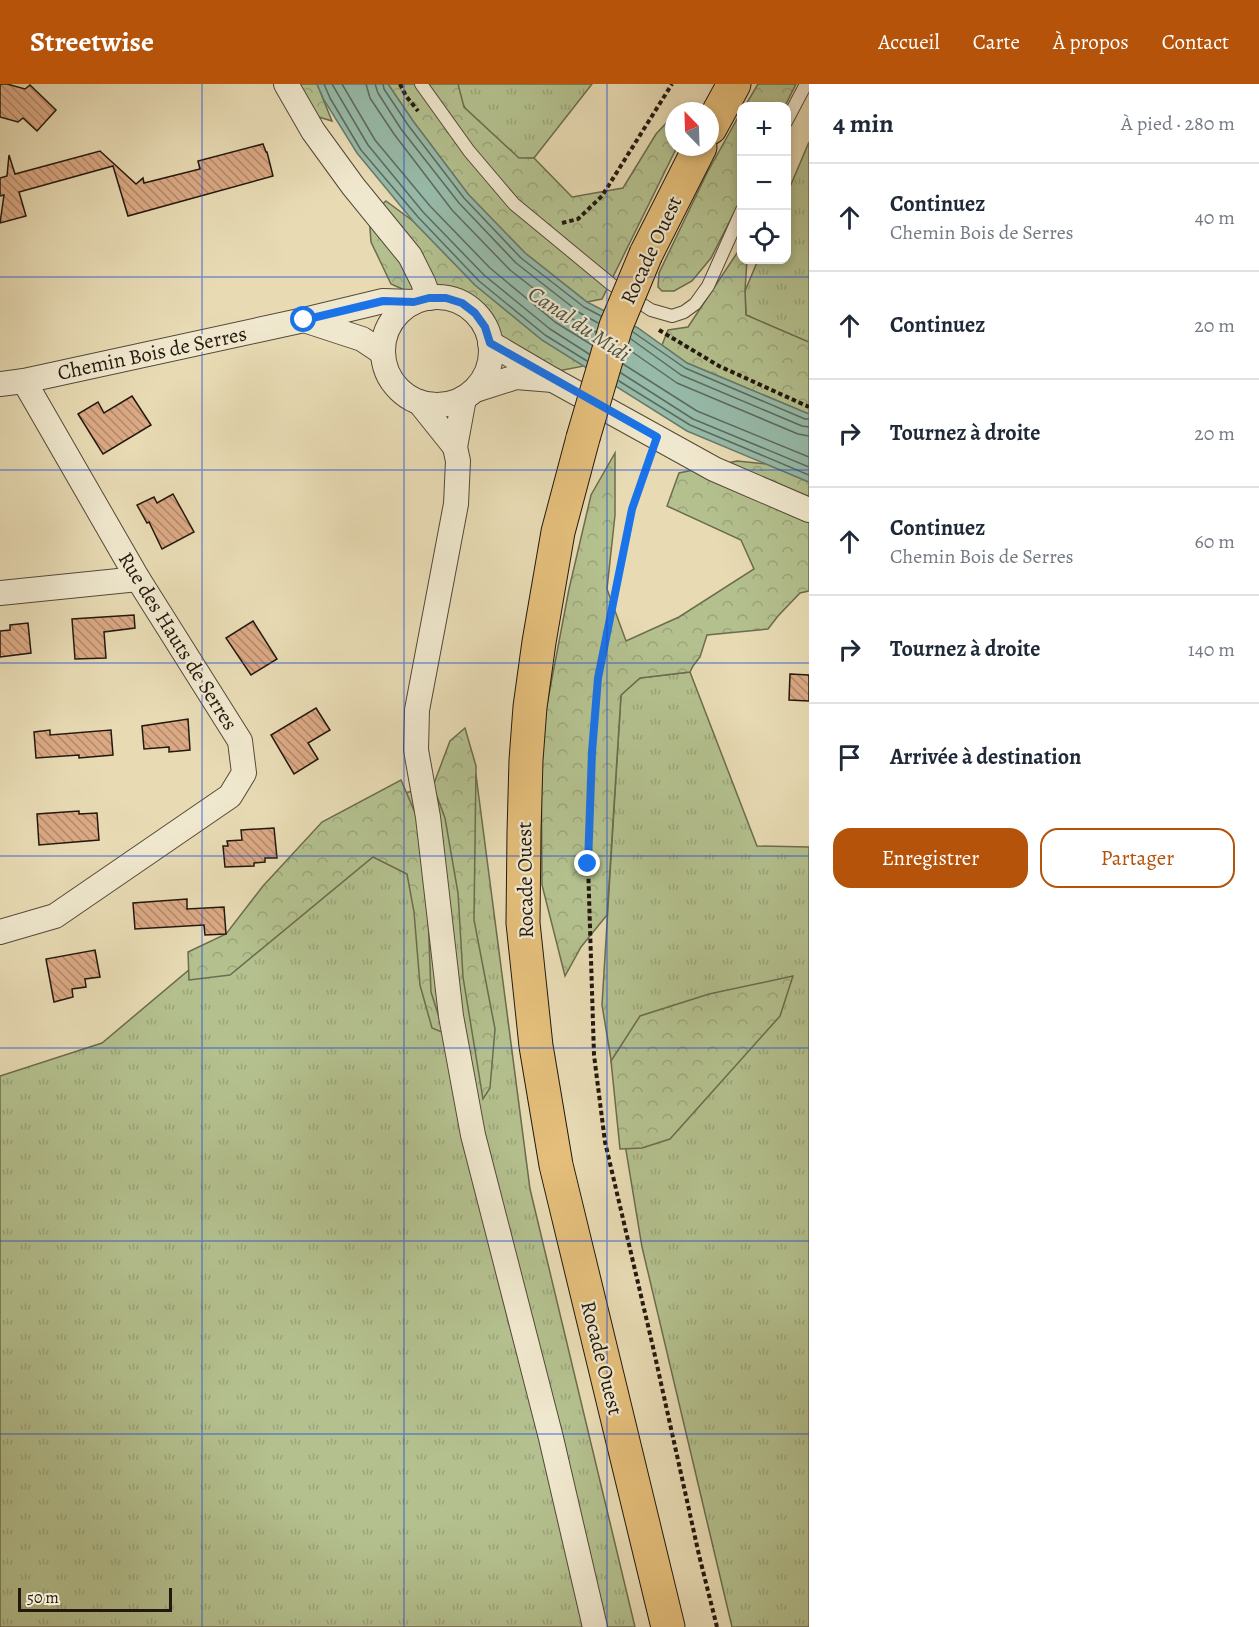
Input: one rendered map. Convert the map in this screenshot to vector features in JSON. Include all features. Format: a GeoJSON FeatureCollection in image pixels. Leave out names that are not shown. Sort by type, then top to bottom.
{"type":"FeatureCollection","features":[{"type":"Feature","properties":{"kind":"main road"},"geometry":{"type":"LineString","coordinates":[[719,112],[734,84]]}},
{"type":"Feature","properties":{"kind":"main road","name":"Rocade Ouest"},"geometry":{"type":"LineString","coordinates":[[668,1627],[556,1165],[536,1046],[523,923],[525,771],[530,707],[558,532],[583,438],[616,326],[646,254],[695,156]]}},
{"type":"Feature","properties":{"kind":"street"},"geometry":{"type":"LineString","coordinates":[[286,84],[320,140],[353,186],[410,256],[423,282],[421,300]]}},
{"type":"Feature","properties":{"kind":"street"},"geometry":{"type":"LineString","coordinates":[[455,447],[470,394],[485,376],[490,360],[490,343],[485,327],[475,313],[462,303],[446,298],[421,300],[401,311],[391,323],[385,337],[383,353],[385,369],[393,383],[405,395],[419,402],[435,405],[452,404],[470,394],[516,377],[553,380]]}},
{"type":"Feature","properties":{"kind":"street","name":"Chemin Bois de Serres"},"geometry":{"type":"LineString","coordinates":[[0,384],[24,381],[383,301],[421,300]]}},
{"type":"Feature","properties":{"kind":"street"},"geometry":{"type":"LineString","coordinates":[[304,320],[362,339],[383,353]]}},
{"type":"Feature","properties":{"kind":"street"},"geometry":{"type":"LineString","coordinates":[[490,343],[714,469],[809,510]]}},
{"type":"Feature","properties":{"kind":"street","name":"Rue des Hauts de Serres"},"geometry":{"type":"LineString","coordinates":[[0,932],[55,916],[230,796],[244,772],[240,741],[138,579],[24,381]]}},
{"type":"Feature","properties":{"kind":"street"},"geometry":{"type":"LineString","coordinates":[[419,402],[455,447],[458,461],[456,504],[417,710],[416,750],[428,817],[451,1016],[473,1135],[551,1438],[595,1627]]}},
{"type":"Feature","properties":{"kind":"street"},"geometry":{"type":"LineString","coordinates":[[0,593],[138,579]]}},
{"type":"Feature","properties":{"kind":"lane"},"geometry":{"type":"LineString","coordinates":[[421,84],[476,160],[514,204],[611,284],[651,309],[672,316],[684,312],[695,304],[708,286],[737,219]]}},
{"type":"Feature","properties":{"kind":"lane"},"geometry":{"type":"LineString","coordinates":[[791,112],[806,84]]}},
{"type":"Feature","properties":{"kind":"path"},"geometry":{"type":"LineString","coordinates":[[543,228],[578,219],[602,196],[672,84]]}},
{"type":"Feature","properties":{"kind":"path"},"geometry":{"type":"LineString","coordinates":[[657,437],[632,509],[598,678],[592,752],[588,864],[594,1055],[605,1142],[717,1627]]}},
{"type":"Feature","properties":{"kind":"green space"},"geometry":{"type":"Polygon","coordinates":[[[291,84],[317,84],[332,121],[302,112],[291,84]]]}},
{"type":"Feature","properties":{"kind":"green space"},"geometry":{"type":"Polygon","coordinates":[[[388,84],[458,84],[464,107],[519,158],[534,158],[572,197],[623,188],[656,134],[665,124],[665,156],[673,156],[602,299],[587,302],[525,253],[468,194],[388,84]]]}},
{"type":"Feature","properties":{"kind":"green space"},"geometry":{"type":"Polygon","coordinates":[[[451,84],[592,84],[534,158],[519,159],[468,113],[451,84]]]}},
{"type":"Feature","properties":{"kind":"green space"},"geometry":{"type":"Polygon","coordinates":[[[758,84],[796,84],[787,102],[747,102],[758,84]]]}},
{"type":"Feature","properties":{"kind":"green space"},"geometry":{"type":"Polygon","coordinates":[[[737,119],[737,207],[711,258],[692,281],[674,291],[662,291],[658,287],[659,273],[707,173],[716,156],[719,156],[719,151],[737,119]]]}},
{"type":"Feature","properties":{"kind":"green space"},"geometry":{"type":"Polygon","coordinates":[[[809,142],[809,344],[746,315],[745,291],[756,264],[791,264],[791,185],[809,142]]]}},
{"type":"Feature","properties":{"kind":"green space"},"geometry":{"type":"Polygon","coordinates":[[[386,201],[413,221],[475,285],[542,340],[584,366],[553,372],[502,340],[486,318],[420,297],[391,284],[371,242],[369,216],[386,201]]]}},
{"type":"Feature","properties":{"kind":"green space"},"geometry":{"type":"Polygon","coordinates":[[[737,253],[737,264],[747,264],[746,315],[809,342],[809,414],[687,363],[662,345],[668,330],[688,327],[737,253]]]}},
{"type":"Feature","properties":{"kind":"green space"},"geometry":{"type":"Polygon","coordinates":[[[615,453],[615,515],[607,589],[626,641],[679,617],[754,569],[741,540],[667,506],[679,473],[737,461],[767,464],[809,482],[809,591],[800,593],[768,629],[707,635],[700,657],[690,672],[640,678],[621,695],[607,915],[581,947],[565,976],[542,885],[541,736],[569,589],[591,495],[615,453]]]}},
{"type":"Feature","properties":{"kind":"green space"},"geometry":{"type":"Polygon","coordinates":[[[690,672],[757,846],[809,847],[809,1627],[732,1627],[642,1247],[602,1005],[621,695],[640,678],[690,672]]]}},
{"type":"Feature","properties":{"kind":"green space"},"geometry":{"type":"Polygon","coordinates":[[[465,728],[476,766],[474,920],[495,1029],[490,1088],[483,1099],[463,977],[458,893],[445,818],[433,786],[450,741],[465,728]]]}},
{"type":"Feature","properties":{"kind":"green space"},"geometry":{"type":"Polygon","coordinates":[[[476,775],[530,1189],[635,1627],[0,1627],[0,1076],[102,1043],[397,795],[476,775]]]}},
{"type":"Feature","properties":{"kind":"green space"},"geometry":{"type":"Polygon","coordinates":[[[401,780],[425,836],[431,992],[444,1033],[432,1028],[420,985],[414,912],[407,874],[373,857],[230,975],[189,980],[188,952],[226,934],[263,886],[322,822],[401,780]]]}},
{"type":"Feature","properties":{"kind":"green space"},"geometry":{"type":"Polygon","coordinates":[[[793,976],[780,1016],[670,1139],[642,1148],[620,1149],[611,1061],[640,1016],[709,994],[793,976]]]}},
{"type":"Feature","properties":{"kind":"water","name":"Canal du Midi"},"geometry":{"type":"Polygon","coordinates":[[[317,84],[388,84],[468,194],[525,253],[587,302],[638,328],[687,363],[809,414],[809,482],[687,431],[542,340],[475,285],[413,221],[357,153],[324,100],[317,84]]]}},
{"type":"Feature","properties":{"kind":"building"},"geometry":{"type":"Polygon","coordinates":[[[0,84],[25,89],[30,85],[56,110],[37,131],[23,118],[18,122],[0,117],[0,84]]]}},
{"type":"Feature","properties":{"kind":"building"},"geometry":{"type":"Polygon","coordinates":[[[263,144],[273,176],[128,216],[113,166],[19,192],[26,216],[0,223],[4,195],[0,196],[0,178],[7,176],[9,155],[15,174],[100,151],[136,184],[143,178],[144,183],[200,169],[198,161],[263,144]]]}},
{"type":"Feature","properties":{"kind":"building"},"geometry":{"type":"Polygon","coordinates":[[[132,396],[151,425],[103,454],[78,414],[98,402],[104,413],[132,396]]]}},
{"type":"Feature","properties":{"kind":"building"},"geometry":{"type":"Polygon","coordinates":[[[173,494],[194,532],[162,549],[149,522],[147,523],[137,505],[154,497],[157,503],[173,494]]]}},
{"type":"Feature","properties":{"kind":"building"},"geometry":{"type":"Polygon","coordinates":[[[134,615],[135,628],[104,632],[106,658],[75,659],[72,619],[134,615]]]}},
{"type":"Feature","properties":{"kind":"building"},"geometry":{"type":"Polygon","coordinates":[[[253,621],[277,659],[251,675],[226,638],[253,621]]]}},
{"type":"Feature","properties":{"kind":"building"},"geometry":{"type":"Polygon","coordinates":[[[28,623],[31,653],[0,657],[0,631],[10,630],[10,625],[28,623]]]}},
{"type":"Feature","properties":{"kind":"building"},"geometry":{"type":"Polygon","coordinates":[[[790,674],[809,675],[809,701],[789,700],[790,674]]]}},
{"type":"Feature","properties":{"kind":"building"},"geometry":{"type":"Polygon","coordinates":[[[316,708],[330,730],[308,743],[318,759],[294,774],[271,735],[316,708]]]}},
{"type":"Feature","properties":{"kind":"building"},"geometry":{"type":"Polygon","coordinates":[[[188,719],[190,750],[169,752],[169,747],[144,749],[142,726],[188,719]]]}},
{"type":"Feature","properties":{"kind":"building"},"geometry":{"type":"Polygon","coordinates":[[[50,730],[50,735],[111,730],[113,755],[36,758],[34,732],[50,730]]]}},
{"type":"Feature","properties":{"kind":"building"},"geometry":{"type":"Polygon","coordinates":[[[79,811],[79,814],[97,813],[99,840],[39,845],[37,814],[79,811]]]}},
{"type":"Feature","properties":{"kind":"building"},"geometry":{"type":"Polygon","coordinates":[[[274,828],[277,858],[265,858],[265,862],[254,863],[254,866],[225,867],[223,846],[228,846],[227,841],[242,840],[241,830],[274,828]]]}},
{"type":"Feature","properties":{"kind":"building"},"geometry":{"type":"Polygon","coordinates":[[[187,899],[187,909],[224,907],[226,934],[205,935],[204,925],[135,929],[133,903],[187,899]]]}},
{"type":"Feature","properties":{"kind":"building"},"geometry":{"type":"Polygon","coordinates":[[[95,950],[100,977],[85,979],[86,987],[72,989],[73,997],[54,1002],[46,959],[95,950]]]}},
{"type":"Feature","properties":{"kind":"route"},"geometry":{"type":"LineString","coordinates":[[304,320],[383,301],[414,302],[429,298],[446,298],[462,303],[475,313],[485,327],[490,343],[657,437],[632,509],[598,678],[592,752],[588,864]]}}]}
